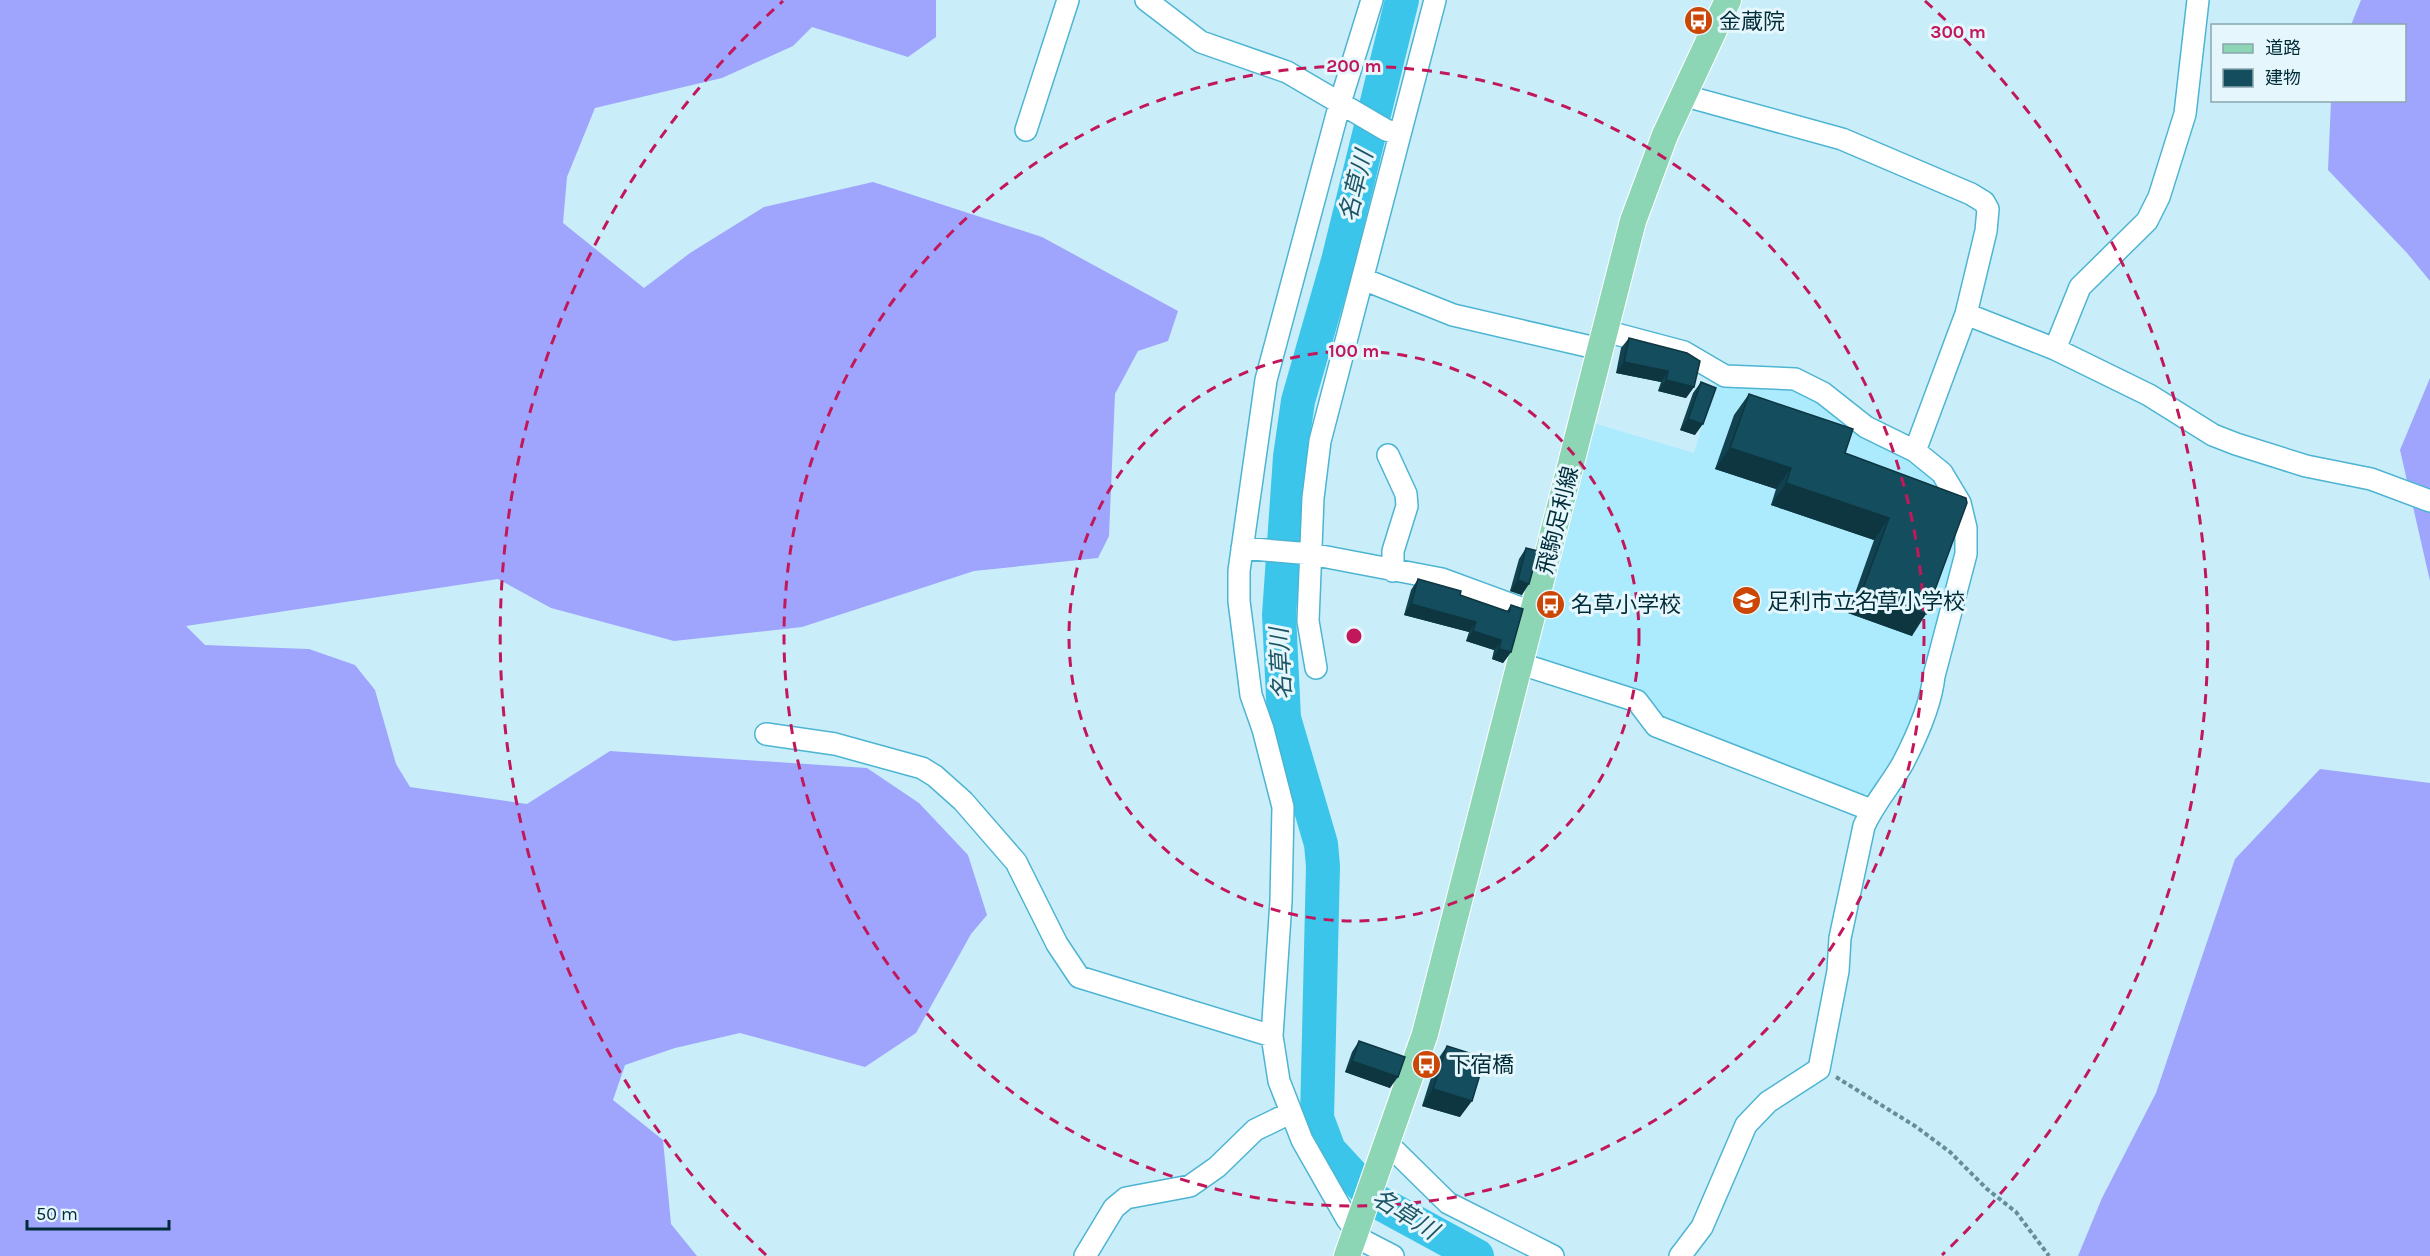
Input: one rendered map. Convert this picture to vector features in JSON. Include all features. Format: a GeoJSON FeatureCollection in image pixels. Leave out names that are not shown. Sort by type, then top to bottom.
{"type":"FeatureCollection","features":[{"type":"Feature","properties":{"kind":"main road","name":"飛駒足利線"},"geometry":{"type":"LineString","coordinates":[[1386,1149],[1425,1034],[1633,221],[1645,184],[1682,95],[1728,0]]}},
{"type":"Feature","properties":{"kind":"main road"},"geometry":{"type":"LineString","coordinates":[[1347,1256],[1386,1149]]}},
{"type":"Feature","properties":{"kind":"street"},"geometry":{"type":"LineString","coordinates":[[1026,130],[1068,0]]}},
{"type":"Feature","properties":{"kind":"street"},"geometry":{"type":"LineString","coordinates":[[1146,0],[1201,42],[1287,72],[1393,132]]}},
{"type":"Feature","properties":{"kind":"street"},"geometry":{"type":"LineString","coordinates":[[1371,0],[1346,106],[1266,380],[1239,601],[1251,695],[1263,729],[1283,807],[1281,901],[1272,1036],[1279,1081],[1290,1113],[1319,1173],[1359,1226],[1364,1241],[1393,1256]]}},
{"type":"Feature","properties":{"kind":"street"},"geometry":{"type":"LineString","coordinates":[[1317,668],[1308,621],[1306,553],[1320,441],[1363,279],[1393,132],[1435,0]]}},
{"type":"Feature","properties":{"kind":"street"},"geometry":{"type":"LineString","coordinates":[[2055,349],[2080,287],[2147,222],[2159,197],[2185,114],[2198,0]]}},
{"type":"Feature","properties":{"kind":"street"},"geometry":{"type":"LineString","coordinates":[[1682,95],[1842,139],[1971,194],[1984,202],[1988,209],[1986,231],[1966,315],[1915,451]]}},
{"type":"Feature","properties":{"kind":"street"},"geometry":{"type":"LineString","coordinates":[[1363,279],[1453,315],[1684,352],[1725,376],[1794,379],[1823,393],[1866,428],[1915,451],[1942,473],[1954,488],[1966,528],[1966,554],[1929,701],[1903,763],[1871,810],[1864,826],[1840,939],[1838,972],[1819,1069],[1768,1102],[1746,1125],[1702,1227],[1684,1255]]}},
{"type":"Feature","properties":{"kind":"street"},"geometry":{"type":"LineString","coordinates":[[1966,315],[2055,349],[2150,395],[2213,435],[2306,466],[2371,479],[2430,501]]}},
{"type":"Feature","properties":{"kind":"street"},"geometry":{"type":"LineString","coordinates":[[1388,455],[1407,494],[1407,506],[1393,551],[1393,571]]}},
{"type":"Feature","properties":{"kind":"street"},"geometry":{"type":"LineString","coordinates":[[1247,547],[1306,553],[1442,579],[1534,613]]}},
{"type":"Feature","properties":{"kind":"street"},"geometry":{"type":"LineString","coordinates":[[1521,664],[1637,701],[1656,726],[1871,810]]}},
{"type":"Feature","properties":{"kind":"street"},"geometry":{"type":"LineString","coordinates":[[766,734],[835,744],[922,768],[935,776],[963,801],[1016,862],[1057,944],[1079,977],[1272,1036]]}},
{"type":"Feature","properties":{"kind":"street"},"geometry":{"type":"LineString","coordinates":[[1085,1256],[1114,1208],[1126,1198],[1190,1186],[1217,1167],[1255,1130],[1290,1113]]}},
{"type":"Feature","properties":{"kind":"street"},"geometry":{"type":"LineString","coordinates":[[1386,1149],[1448,1203],[1553,1256]]}},
{"type":"Feature","properties":{"kind":"path"},"geometry":{"type":"LineString","coordinates":[[1819,1069],[1857,1088],[1950,1152],[1987,1190],[2016,1212],[2049,1256]]}},
{"type":"Feature","properties":{"kind":"shaded area"},"geometry":{"type":"Polygon","coordinates":[[[0,0],[936,0],[936,37],[908,57],[812,27],[793,46],[722,78],[595,108],[567,177],[563,223],[644,288],[690,253],[764,207],[873,182],[1042,237],[1178,311],[1168,341],[1138,351],[1115,394],[1109,536],[1098,558],[974,571],[802,627],[674,641],[551,608],[498,579],[186,626],[205,645],[309,649],[355,665],[375,690],[396,764],[410,787],[527,804],[610,751],[867,768],[919,803],[968,855],[987,915],[971,934],[916,1033],[865,1067],[740,1033],[675,1048],[625,1065],[613,1100],[663,1140],[671,1224],[697,1256],[0,1256],[0,0]]]}},
{"type":"Feature","properties":{"kind":"shaded area"},"geometry":{"type":"Polygon","coordinates":[[[2361,0],[2430,0],[2430,281],[2407,253],[2328,170],[2331,102],[2406,102],[2406,24],[2351,24],[2361,0]]]}},
{"type":"Feature","properties":{"kind":"shaded area"},"geometry":{"type":"Polygon","coordinates":[[[2430,378],[2430,581],[2400,450],[2430,378]]]}},
{"type":"Feature","properties":{"kind":"shaded area","name":"足利市立名草小学校"},"geometry":{"type":"Polygon","coordinates":[[[1714,385],[1792,385],[1917,459],[1948,492],[1959,551],[1920,698],[1877,791],[1859,796],[1661,718],[1642,694],[1540,658],[1534,651],[1590,422],[1694,453],[1714,385]]]}},
{"type":"Feature","properties":{"kind":"shaded area"},"geometry":{"type":"Polygon","coordinates":[[[2320,769],[2430,783],[2430,1256],[2078,1256],[2102,1198],[2156,1093],[2235,859],[2320,769]]]}},
{"type":"Feature","properties":{"kind":"building"},"geometry":{"type":"Polygon","coordinates":[[[1629,338],[1687,353],[1700,361],[1694,387],[1666,380],[1668,371],[1624,362],[1629,338]]]}},
{"type":"Feature","properties":{"kind":"building"},"geometry":{"type":"Polygon","coordinates":[[[1701,382],[1716,388],[1703,424],[1688,419],[1701,382]]]}},
{"type":"Feature","properties":{"kind":"building"},"geometry":{"type":"Polygon","coordinates":[[[1749,394],[1853,429],[1845,453],[1966,498],[1967,503],[1926,614],[1862,591],[1889,518],[1786,483],[1791,468],[1730,448],[1749,394]]]}},
{"type":"Feature","properties":{"kind":"building"},"geometry":{"type":"Polygon","coordinates":[[[1526,548],[1538,551],[1529,584],[1518,580],[1526,548]]]}},
{"type":"Feature","properties":{"kind":"building"},"geometry":{"type":"Polygon","coordinates":[[[1418,579],[1461,591],[1460,595],[1509,612],[1511,605],[1523,609],[1511,652],[1499,649],[1501,640],[1473,631],[1476,622],[1411,604],[1418,579]]]}},
{"type":"Feature","properties":{"kind":"building"},"geometry":{"type":"Polygon","coordinates":[[[1359,1041],[1405,1057],[1398,1077],[1352,1061],[1359,1041]]]}},
{"type":"Feature","properties":{"kind":"building"},"geometry":{"type":"Polygon","coordinates":[[[1447,1046],[1485,1058],[1472,1101],[1433,1089],[1447,1046]]]}},
{"type":"Feature","properties":{"kind":"waterway","name":"名草川"},"geometry":{"type":"LineString","coordinates":[[1402,0],[1338,261],[1298,401],[1290,457],[1279,615],[1284,718],[1321,844],[1323,866],[1317,1118],[1329,1150],[1376,1201],[1477,1256]]}},
{"type":"Feature","properties":{"kind":"place","name":"金蔵院"},"geometry":{"type":"Point","coordinates":[1698,21]}},
{"type":"Feature","properties":{"kind":"place","name":"足利市立名草小学校"},"geometry":{"type":"Point","coordinates":[1746,601]}},
{"type":"Feature","properties":{"kind":"place","name":"名草小学校"},"geometry":{"type":"Point","coordinates":[1550,604]}},
{"type":"Feature","properties":{"kind":"place","name":"下宿橋"},"geometry":{"type":"Point","coordinates":[1427,1064]}}]}
